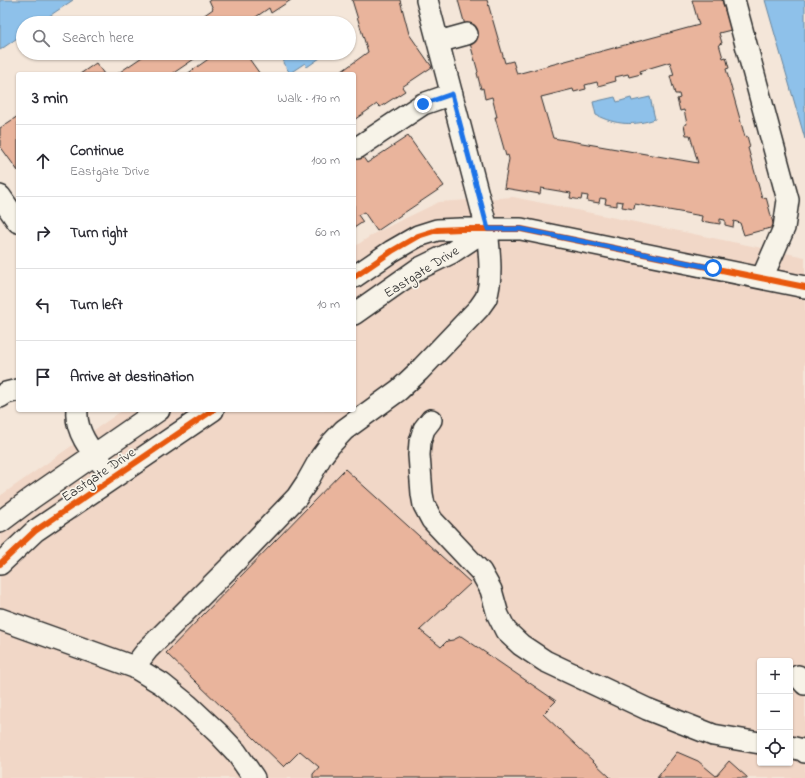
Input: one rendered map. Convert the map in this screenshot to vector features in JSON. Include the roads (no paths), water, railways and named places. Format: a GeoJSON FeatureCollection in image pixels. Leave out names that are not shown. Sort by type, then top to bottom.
{"type":"FeatureCollection","features":[{"type":"Feature","properties":{"kind":"street"},"geometry":{"type":"LineString","coordinates":[[134,667],[148,650],[231,566],[297,496],[321,457],[344,430],[399,390],[479,308],[486,298],[489,285],[488,229],[427,0]]}},
{"type":"Feature","properties":{"kind":"street"},"geometry":{"type":"LineString","coordinates":[[734,0],[788,200],[784,228],[762,278]]}},
{"type":"Feature","properties":{"kind":"street"},"geometry":{"type":"LineString","coordinates":[[438,42],[467,34]]}},
{"type":"Feature","properties":{"kind":"street"},"geometry":{"type":"LineString","coordinates":[[357,148],[423,104],[452,94]]}},
{"type":"Feature","properties":{"kind":"street"},"geometry":{"type":"LineString","coordinates":[[0,196],[16,219]]}},
{"type":"Feature","properties":{"kind":"street","name":"Eastgate Drive"},"geometry":{"type":"LineString","coordinates":[[362,309],[418,269],[451,253],[488,229]]}},
{"type":"Feature","properties":{"kind":"street","name":"Eastgate Drive"},"geometry":{"type":"LineString","coordinates":[[356,276],[392,251],[418,236],[437,230],[521,229],[805,287]]}},
{"type":"Feature","properties":{"kind":"street"},"geometry":{"type":"LineString","coordinates":[[356,291],[362,309]]}},
{"type":"Feature","properties":{"kind":"street"},"geometry":{"type":"LineString","coordinates":[[0,397],[6,393],[16,390]]}},
{"type":"Feature","properties":{"kind":"street"},"geometry":{"type":"LineString","coordinates":[[77,412],[80,433],[94,455],[114,478]]}},
{"type":"Feature","properties":{"kind":"street","name":"Eastgate Drive"},"geometry":{"type":"LineString","coordinates":[[0,522],[156,412]]}},
{"type":"Feature","properties":{"kind":"street","name":"Eastgate Drive"},"geometry":{"type":"LineString","coordinates":[[0,564],[35,532],[210,412]]}},
{"type":"Feature","properties":{"kind":"street"},"geometry":{"type":"LineString","coordinates":[[431,420],[424,429],[420,442],[419,455],[424,505],[432,520],[481,572],[491,590],[498,614],[506,631],[521,645],[545,661],[647,709],[713,735],[757,742]]}},
{"type":"Feature","properties":{"kind":"street"},"geometry":{"type":"LineString","coordinates":[[0,619],[134,667],[162,684],[219,734],[236,752],[254,778]]}},
{"type":"Feature","properties":{"kind":"street"},"geometry":{"type":"LineString","coordinates":[[793,748],[803,750],[805,752]]}},
{"type":"Feature","properties":{"kind":"water"},"geometry":{"type":"Polygon","coordinates":[[[0,0],[73,0],[49,16],[16,16],[16,39],[0,50],[0,0]]]}},
{"type":"Feature","properties":{"kind":"water"},"geometry":{"type":"Polygon","coordinates":[[[765,0],[805,0],[805,139],[765,0]]]}},
{"type":"Feature","properties":{"kind":"water"},"geometry":{"type":"Polygon","coordinates":[[[284,60],[317,60],[307,67],[305,63],[292,72],[289,72],[283,63],[284,60]]]}},
{"type":"Feature","properties":{"kind":"water"},"geometry":{"type":"Polygon","coordinates":[[[615,97],[617,102],[631,98],[632,101],[650,97],[655,119],[640,123],[618,123],[596,115],[593,102],[615,97]]]}}]}
